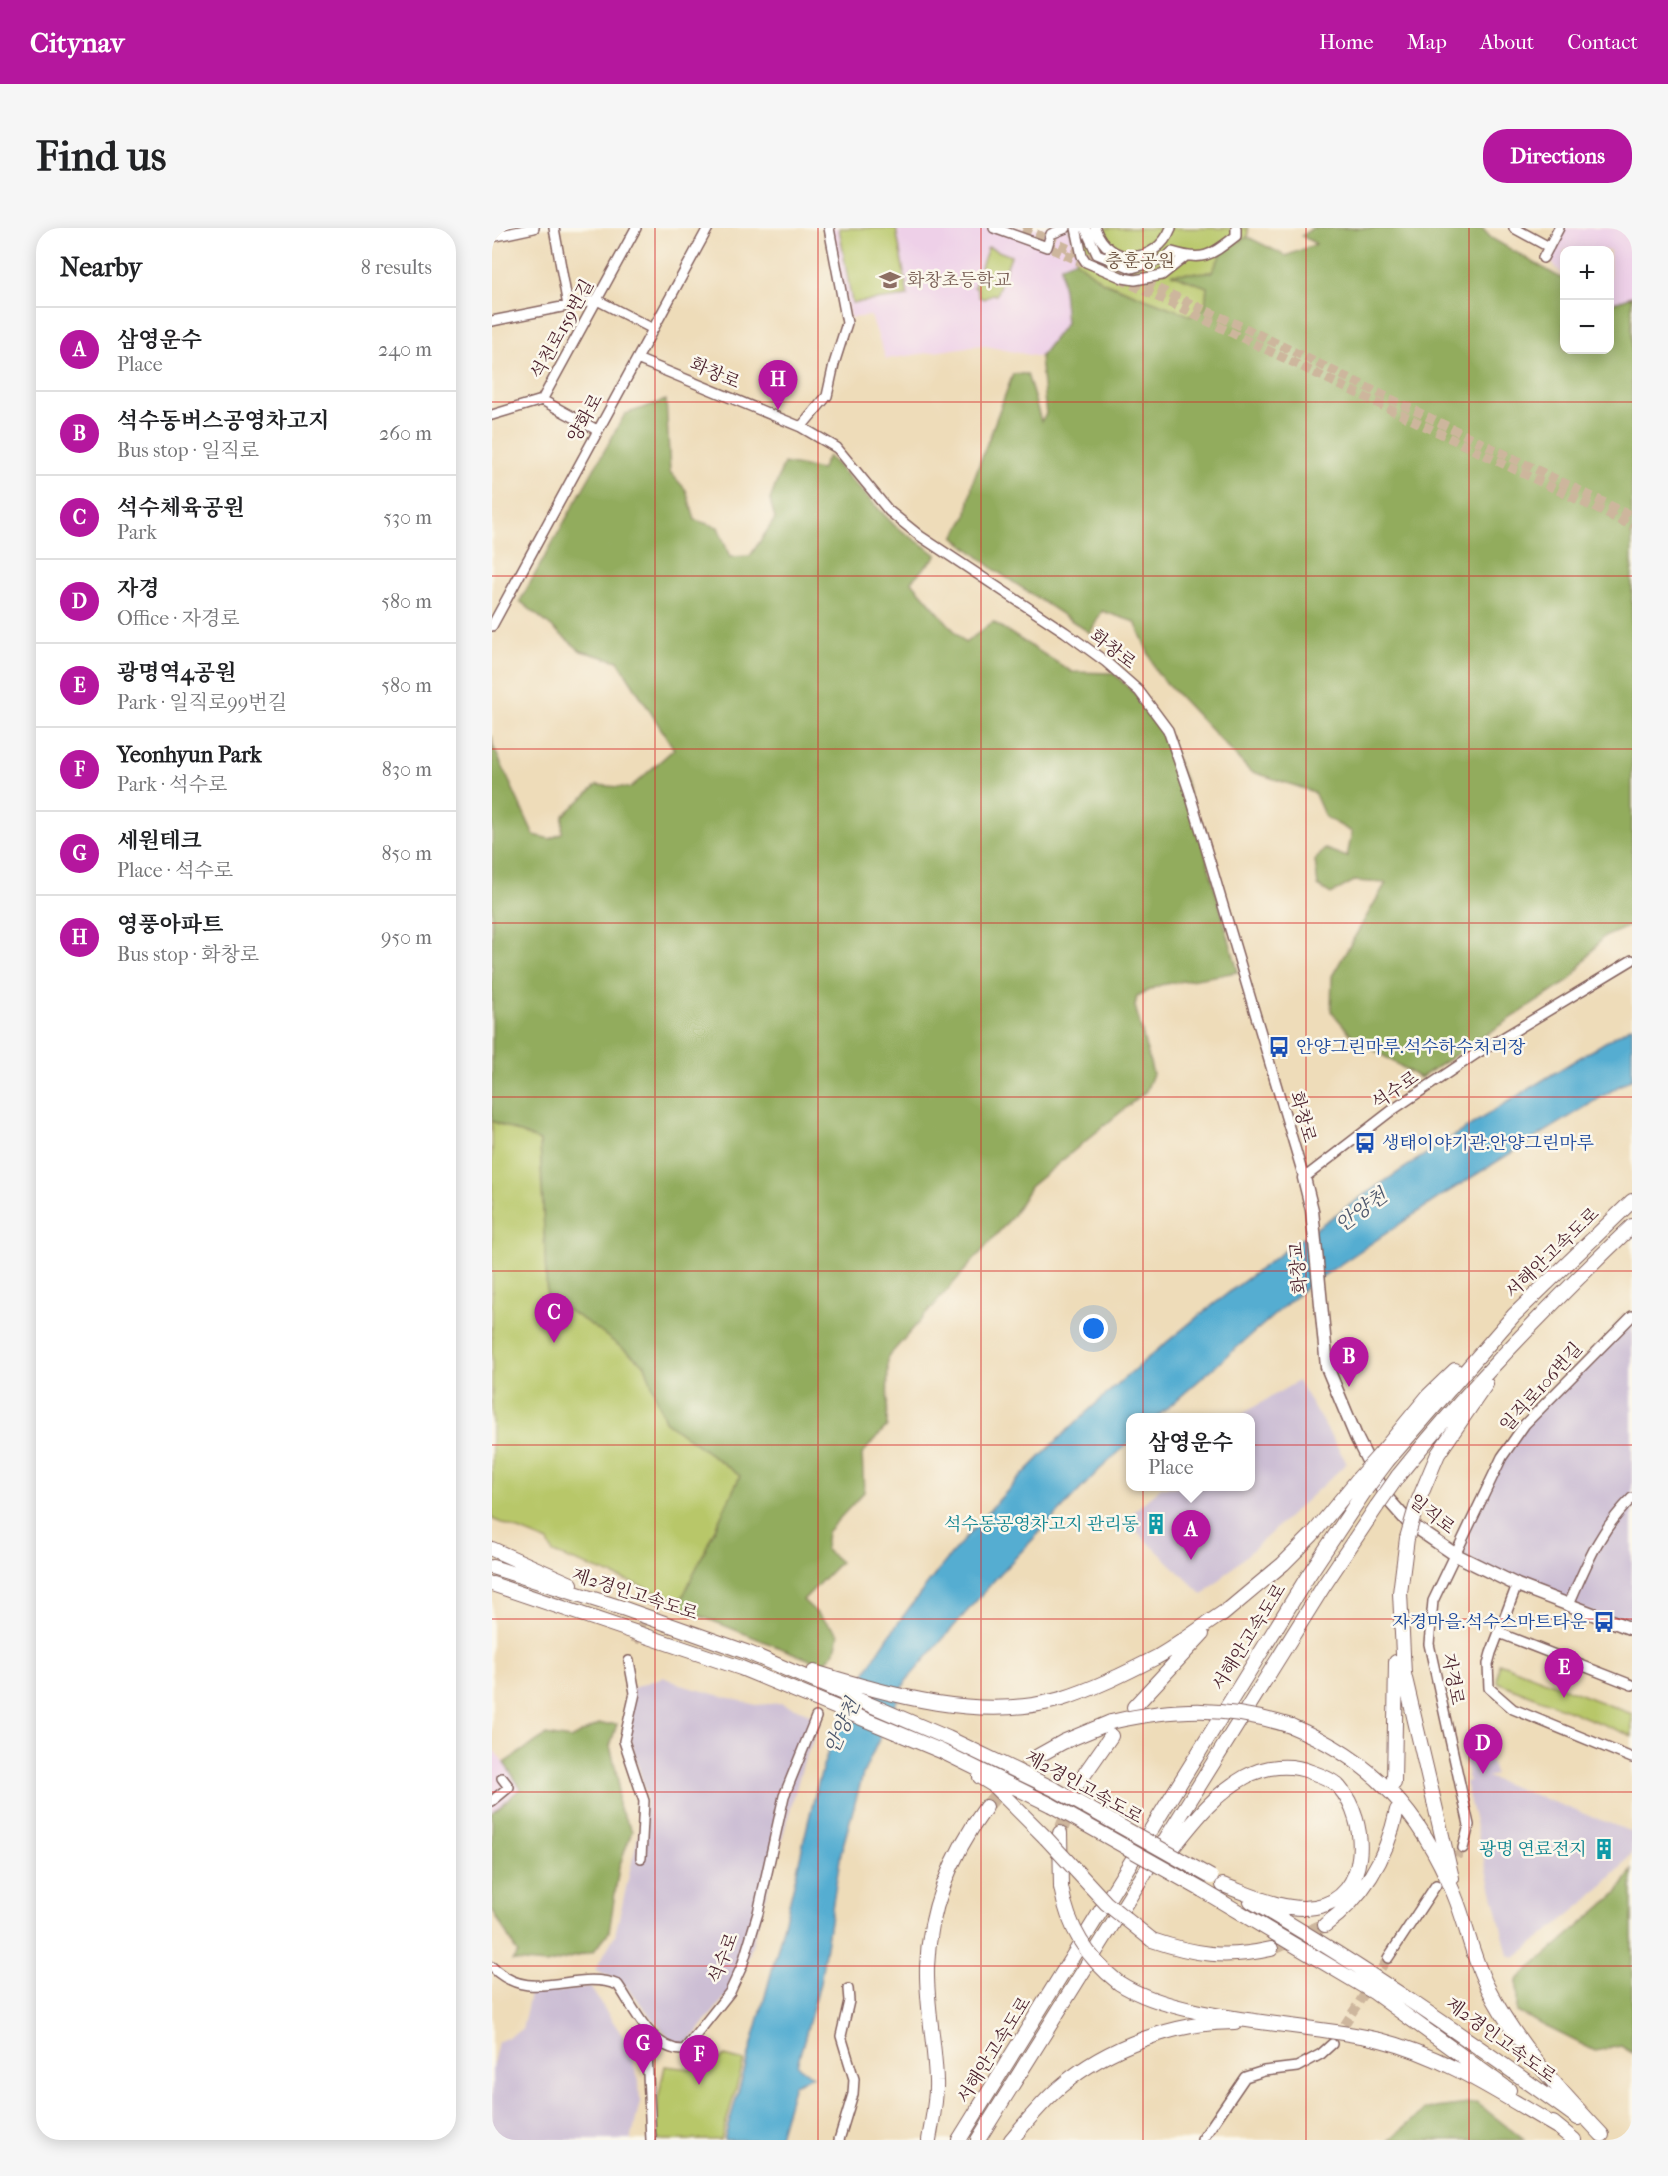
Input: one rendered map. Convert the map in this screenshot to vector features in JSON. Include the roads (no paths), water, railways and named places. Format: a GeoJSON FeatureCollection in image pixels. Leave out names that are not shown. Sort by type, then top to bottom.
{"type":"FeatureCollection","features":[{"type":"Feature","properties":{"kind":"highway","name":"서해안고속도로"},"geometry":{"type":"LineString","coordinates":[[959,2140],[1302,1586],[1362,1484],[1514,1315],[1632,1201]]}},
{"type":"Feature","properties":{"kind":"highway","name":"서해안고속도로"},"geometry":{"type":"LineString","coordinates":[[978,2140],[1323,1587],[1398,1476],[1445,1418],[1530,1328],[1632,1226]]}},
{"type":"Feature","properties":{"kind":"highway"},"geometry":{"type":"LineString","coordinates":[[1395,1783],[1394,1701],[1400,1593],[1407,1538],[1438,1454],[1457,1423],[1530,1328]]}},
{"type":"Feature","properties":{"kind":"highway"},"geometry":{"type":"LineString","coordinates":[[1134,1707],[1183,1652],[1298,1549],[1362,1484]]}},
{"type":"Feature","properties":{"kind":"highway"},"geometry":{"type":"LineString","coordinates":[[492,1549],[621,1608]]}},
{"type":"Feature","properties":{"kind":"highway","name":"제2경인고속도로"},"geometry":{"type":"LineString","coordinates":[[492,1567],[621,1608],[749,1653],[948,1738],[1056,1790],[1329,1946],[1437,2016],[1605,2138]]}},
{"type":"Feature","properties":{"kind":"highway","name":"제2경인고속도로"},"geometry":{"type":"LineString","coordinates":[[492,1584],[741,1668],[941,1751],[1051,1805],[1202,1890],[1376,1993],[1574,2140]]}},
{"type":"Feature","properties":{"kind":"highway"},"geometry":{"type":"LineString","coordinates":[[492,1590],[550,1604]]}},
{"type":"Feature","properties":{"kind":"highway"},"geometry":{"type":"LineString","coordinates":[[1400,1593],[1404,1674],[1448,1856],[1454,1895]]}},
{"type":"Feature","properties":{"kind":"highway"},"geometry":{"type":"LineString","coordinates":[[749,1653],[926,1701],[990,1708],[1030,1705],[1060,1699],[1089,1688],[1159,1655],[1229,1609]]}},
{"type":"Feature","properties":{"kind":"highway"},"geometry":{"type":"LineString","coordinates":[[1038,1756],[1064,1742],[1111,1729],[1156,1712],[1203,1709],[1257,1715],[1291,1726],[1350,1757],[1398,1797],[1428,1839],[1454,1895],[1474,1960],[1507,2023],[1538,2066],[1605,2138]]}},
{"type":"Feature","properties":{"kind":"highway"},"geometry":{"type":"LineString","coordinates":[[1079,1782],[1111,1729]]}},
{"type":"Feature","properties":{"kind":"highway"},"geometry":{"type":"LineString","coordinates":[[941,1751],[993,1785],[1106,1903],[1152,1940],[1187,1952],[1208,1955],[1250,1954],[1272,1949]]}},
{"type":"Feature","properties":{"kind":"highway"},"geometry":{"type":"LineString","coordinates":[[1125,1903],[1210,1803],[1245,1777],[1266,1768],[1300,1767],[1337,1785],[1354,1811],[1360,1839],[1354,1877],[1345,1891],[1317,1907],[1295,1908],[1217,1881]]}},
{"type":"Feature","properties":{"kind":"highway"},"geometry":{"type":"LineString","coordinates":[[929,2140],[936,2082],[929,2001],[929,1944],[943,1885],[951,1866],[986,1807]]}},
{"type":"Feature","properties":{"kind":"highway"},"geometry":{"type":"LineString","coordinates":[[1325,1925],[1358,1896],[1377,1866],[1392,1834],[1397,1810]]}},
{"type":"Feature","properties":{"kind":"highway"},"geometry":{"type":"LineString","coordinates":[[1060,1833],[1061,1887],[1066,1911],[1081,1943],[1095,1964],[1119,1983],[1146,1997],[1188,2008],[1343,2032],[1417,2050],[1451,2066],[1559,2128]]}},
{"type":"Feature","properties":{"kind":"highway"},"geometry":{"type":"LineString","coordinates":[[1011,2140],[1035,2110],[1062,2085],[1119,2050],[1172,2031],[1221,2022],[1275,2022]]}},
{"type":"Feature","properties":{"kind":"main road","name":"화창교"},"geometry":{"type":"LineString","coordinates":[[1304,1178],[1312,1210],[1321,1323]]}},
{"type":"Feature","properties":{"kind":"main road","name":"일직로"},"geometry":{"type":"LineString","coordinates":[[1321,1323],[1327,1367],[1352,1442],[1396,1511],[1409,1523],[1456,1555],[1517,1585],[1632,1629]]}},
{"type":"Feature","properties":{"kind":"street"},"geometry":{"type":"LineString","coordinates":[[492,237],[534,228]]}},
{"type":"Feature","properties":{"kind":"street"},"geometry":{"type":"LineString","coordinates":[[554,228],[568,306]]}},
{"type":"Feature","properties":{"kind":"street","name":"석천로159번길"},"geometry":{"type":"LineString","coordinates":[[492,415],[543,400],[636,228]]}},
{"type":"Feature","properties":{"kind":"street","name":"양화로"},"geometry":{"type":"LineString","coordinates":[[493,624],[708,228]]}},
{"type":"Feature","properties":{"kind":"street"},"geometry":{"type":"LineString","coordinates":[[801,427],[827,396],[847,323],[829,228]]}},
{"type":"Feature","properties":{"kind":"street"},"geometry":{"type":"LineString","coordinates":[[994,228],[1047,247],[1051,234],[1066,228]]}},
{"type":"Feature","properties":{"kind":"street"},"geometry":{"type":"LineString","coordinates":[[1076,228],[1082,256],[1093,266],[1135,280],[1162,275],[1186,256]]}},
{"type":"Feature","properties":{"kind":"street"},"geometry":{"type":"LineString","coordinates":[[1085,228],[1097,254],[1132,268],[1165,259],[1172,252]]}},
{"type":"Feature","properties":{"kind":"street"},"geometry":{"type":"LineString","coordinates":[[1095,228],[1106,247],[1124,256],[1151,253],[1162,245],[1171,228]]}},
{"type":"Feature","properties":{"kind":"street"},"geometry":{"type":"LineString","coordinates":[[1162,245],[1172,252],[1186,256],[1214,255],[1236,236],[1236,228]]}},
{"type":"Feature","properties":{"kind":"street"},"geometry":{"type":"LineString","coordinates":[[1514,228],[1549,247]]}},
{"type":"Feature","properties":{"kind":"street"},"geometry":{"type":"LineString","coordinates":[[1543,258],[1559,228]]}},
{"type":"Feature","properties":{"kind":"street"},"geometry":{"type":"LineString","coordinates":[[1093,266],[1097,254],[1106,247]]}},
{"type":"Feature","properties":{"kind":"street"},"geometry":{"type":"LineString","coordinates":[[1135,280],[1132,268],[1138,256]]}},
{"type":"Feature","properties":{"kind":"street"},"geometry":{"type":"LineString","coordinates":[[492,321],[597,300],[653,329]]}},
{"type":"Feature","properties":{"kind":"street","name":"화창로"},"geometry":{"type":"LineString","coordinates":[[637,359],[801,427],[837,448],[889,511],[920,536],[1106,662],[1139,691],[1168,730],[1190,791],[1304,1178]]}},
{"type":"Feature","properties":{"kind":"street"},"geometry":{"type":"LineString","coordinates":[[543,400],[597,430]]}},
{"type":"Feature","properties":{"kind":"street","name":"석수로"},"geometry":{"type":"LineString","coordinates":[[1304,1178],[1391,1111],[1476,1054],[1632,960]]}},
{"type":"Feature","properties":{"kind":"street","name":"일직로106번길"},"geometry":{"type":"LineString","coordinates":[[1456,1555],[1502,1457],[1525,1424],[1632,1316]]}},
{"type":"Feature","properties":{"kind":"street"},"geometry":{"type":"LineString","coordinates":[[1569,1604],[1596,1543],[1611,1519],[1632,1498]]}},
{"type":"Feature","properties":{"kind":"street","name":"자경로"},"geometry":{"type":"LineString","coordinates":[[1456,1555],[1433,1601],[1429,1630],[1438,1689],[1469,1825],[1463,1848]]}},
{"type":"Feature","properties":{"kind":"street"},"geometry":{"type":"LineString","coordinates":[[1517,1585],[1491,1653],[1489,1688],[1513,1709],[1631,1754]]}},
{"type":"Feature","properties":{"kind":"street"},"geometry":{"type":"LineString","coordinates":[[1499,1633],[1632,1685]]}},
{"type":"Feature","properties":{"kind":"street"},"geometry":{"type":"LineString","coordinates":[[629,1661],[635,1693],[624,1741],[644,1801],[640,1858]]}},
{"type":"Feature","properties":{"kind":"street","name":"석수로"},"geometry":{"type":"LineString","coordinates":[[646,2029],[668,2048],[684,2050],[730,1992],[758,1913],[784,1796],[816,1718]]}},
{"type":"Feature","properties":{"kind":"street"},"geometry":{"type":"LineString","coordinates":[[492,1801],[509,1787],[502,1778]]}},
{"type":"Feature","properties":{"kind":"street"},"geometry":{"type":"LineString","coordinates":[[1388,1958],[1436,1885]]}},
{"type":"Feature","properties":{"kind":"street"},"geometry":{"type":"LineString","coordinates":[[492,1967],[508,1977],[533,1986],[543,1987],[574,1981],[605,1980],[618,1985],[646,2029],[651,2140]]}},
{"type":"Feature","properties":{"kind":"street"},"geometry":{"type":"LineString","coordinates":[[839,2140],[853,2094],[854,2079],[841,2036],[849,2001],[848,1989]]}},
{"type":"Feature","properties":{"kind":"street"},"geometry":{"type":"LineString","coordinates":[[1202,2140],[1245,2077],[1264,2071],[1297,2067],[1321,2054],[1332,2044]]}},
{"type":"Feature","properties":{"kind":"water","name":"안양천"},"geometry":{"type":"Polygon","coordinates":[[[1632,1026],[1632,1078],[1443,1195],[1305,1288],[1162,1413],[1126,1413],[1126,1446],[1098,1471],[998,1576],[906,1681],[863,1774],[841,1853],[820,1983],[797,2065],[812,2076],[794,2084],[778,2140],[724,2140],[767,1990],[813,1803],[830,1746],[853,1694],[882,1646],[915,1600],[950,1556],[1022,1476],[1099,1400],[1182,1330],[1268,1263],[1357,1200],[1540,1082],[1632,1026]]]}},
{"type":"Feature","properties":{"kind":"tunnel"},"geometry":{"type":"LineString","coordinates":[[1023,228],[1243,327],[1632,516]]}},
{"type":"Feature","properties":{"kind":"tunnel"},"geometry":{"type":"LineString","coordinates":[[1040,244],[1091,266]]}},
{"type":"Feature","properties":{"kind":"tunnel"},"geometry":{"type":"LineString","coordinates":[[1120,279],[1632,526]]}},
{"type":"Feature","properties":{"kind":"tunnel"},"geometry":{"type":"LineString","coordinates":[[635,1643],[650,1603]]}},
{"type":"Feature","properties":{"kind":"tunnel"},"geometry":{"type":"LineString","coordinates":[[986,1807],[1007,1783],[1038,1756]]}},
{"type":"Feature","properties":{"kind":"tunnel"},"geometry":{"type":"LineString","coordinates":[[1060,1833],[1079,1782]]}},
{"type":"Feature","properties":{"kind":"tunnel"},"geometry":{"type":"LineString","coordinates":[[1449,1868],[1463,1848]]}},
{"type":"Feature","properties":{"kind":"tunnel"},"geometry":{"type":"LineString","coordinates":[[1271,1949],[1325,1925]]}},
{"type":"Feature","properties":{"kind":"tunnel"},"geometry":{"type":"LineString","coordinates":[[1337,2036],[1388,1958]]}},
{"type":"Feature","properties":{"kind":"place","name":"화창초등학교"},"geometry":{"type":"Point","coordinates":[890,280]}},
{"type":"Feature","properties":{"kind":"place","name":"영풍아파트"},"geometry":{"type":"Point","coordinates":[778,410]}},
{"type":"Feature","properties":{"kind":"place","name":"안양그린마루.석수하수처리장"},"geometry":{"type":"Point","coordinates":[1279,1047]}},
{"type":"Feature","properties":{"kind":"place","name":"생태이야기관.안양그린마루"},"geometry":{"type":"Point","coordinates":[1365,1143]}},
{"type":"Feature","properties":{"kind":"place","name":"석수체육공원"},"geometry":{"type":"Point","coordinates":[554,1343]}},
{"type":"Feature","properties":{"kind":"place","name":"석수동버스공영차고지"},"geometry":{"type":"Point","coordinates":[1349,1387]}},
{"type":"Feature","properties":{"kind":"place","name":"석수동공영차고지 관리동"},"geometry":{"type":"Point","coordinates":[1156,1524]}},
{"type":"Feature","properties":{"kind":"place","name":"삼영운수"},"geometry":{"type":"Point","coordinates":[1191,1560]}},
{"type":"Feature","properties":{"kind":"place","name":"자경마을.석수스마트타운"},"geometry":{"type":"Point","coordinates":[1604,1622]}},
{"type":"Feature","properties":{"kind":"place","name":"광명역4공원"},"geometry":{"type":"Point","coordinates":[1564,1698]}},
{"type":"Feature","properties":{"kind":"place","name":"자경"},"geometry":{"type":"Point","coordinates":[1483,1774]}},
{"type":"Feature","properties":{"kind":"place","name":"광명 연료전지"},"geometry":{"type":"Point","coordinates":[1604,1849]}},
{"type":"Feature","properties":{"kind":"place","name":"세원테크"},"geometry":{"type":"Point","coordinates":[643,2074]}},
{"type":"Feature","properties":{"kind":"place","name":"Yeonhyun Park"},"geometry":{"type":"Point","coordinates":[699,2085]}},
{"type":"Feature","properties":{"kind":"park label","name":"충훈공원"},"geometry":{"type":"Point","coordinates":[1140,261]}}]}
